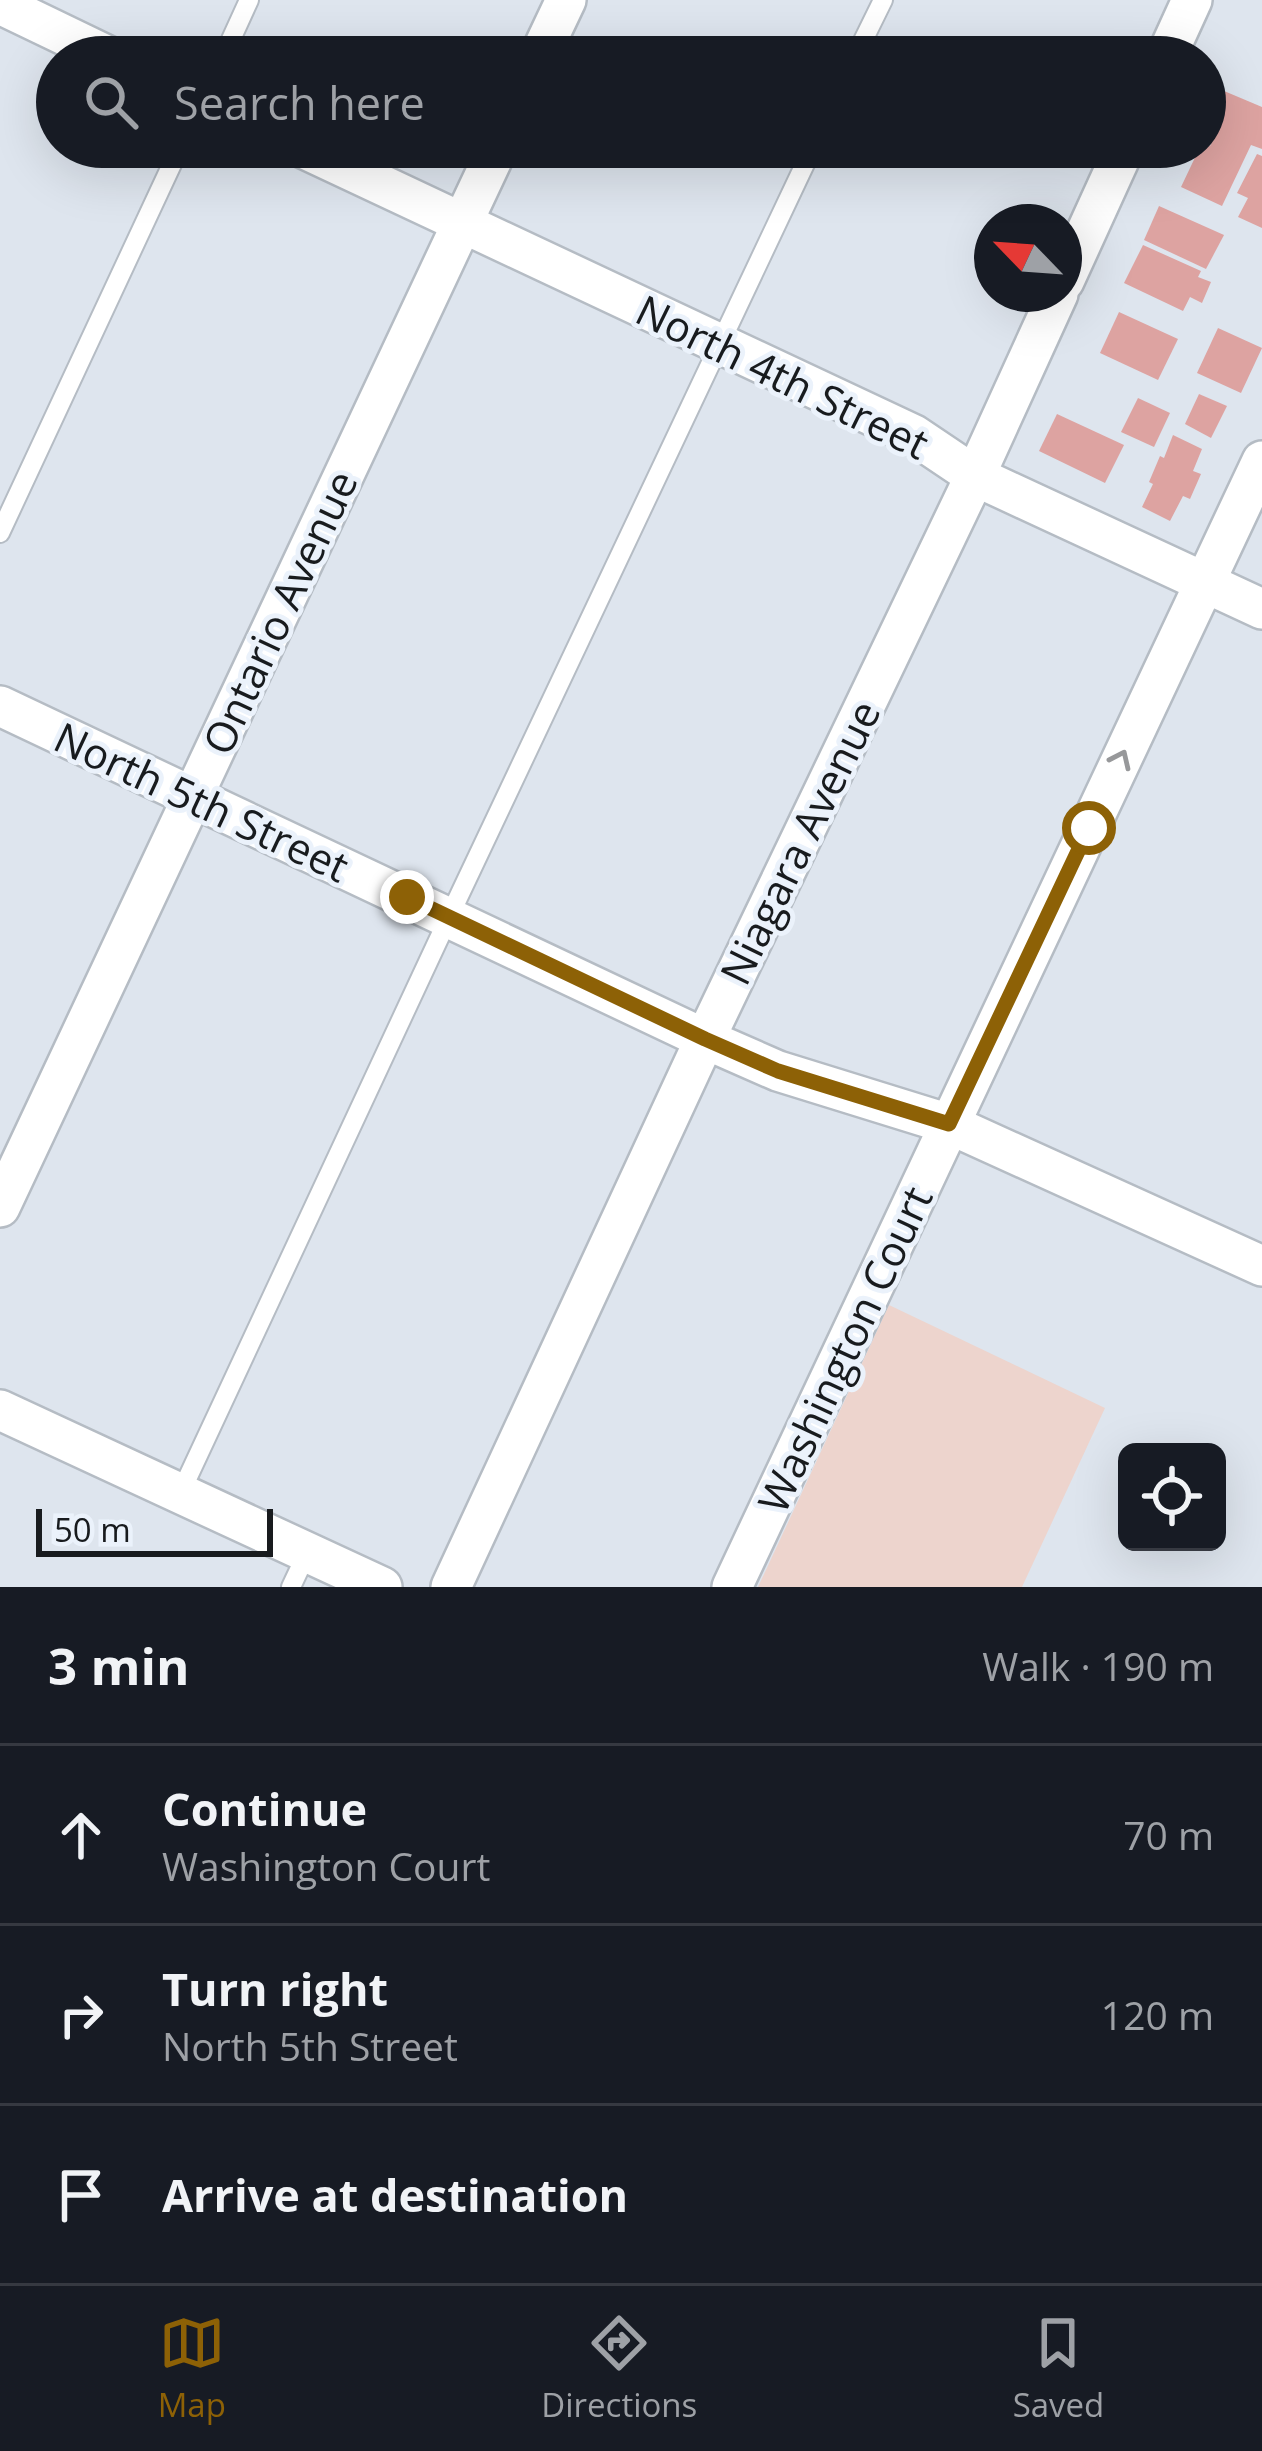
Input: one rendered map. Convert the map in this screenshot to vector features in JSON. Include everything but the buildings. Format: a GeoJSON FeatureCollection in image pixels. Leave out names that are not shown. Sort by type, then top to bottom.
{"type":"FeatureCollection","features":[{"type":"Feature","properties":{"kind":"street"},"geometry":{"type":"LineString","coordinates":[[549,36],[566,0]]}},
{"type":"Feature","properties":{"kind":"street"},"geometry":{"type":"LineString","coordinates":[[1176,36],[1192,0]]}},
{"type":"Feature","properties":{"kind":"street"},"geometry":{"type":"LineString","coordinates":[[0,4],[66,36]]}},
{"type":"Feature","properties":{"kind":"street","name":"North 4th Street"},"geometry":{"type":"LineString","coordinates":[[347,168],[914,435],[975,476],[1262,609]]}},
{"type":"Feature","properties":{"kind":"street","name":"Ontario Avenue"},"geometry":{"type":"LineString","coordinates":[[0,1208],[488,168]]}},
{"type":"Feature","properties":{"kind":"street"},"geometry":{"type":"LineString","coordinates":[[1082,241],[1115,168]]}},
{"type":"Feature","properties":{"kind":"street","name":"Niagara Avenue"},"geometry":{"type":"LineString","coordinates":[[451,1587],[1050,312]]}},
{"type":"Feature","properties":{"kind":"street","name":"Washington Court"},"geometry":{"type":"LineString","coordinates":[[732,1587],[1262,460]]}},
{"type":"Feature","properties":{"kind":"street","name":"North 5th Street"},"geometry":{"type":"LineString","coordinates":[[0,706],[705,1039],[778,1071],[949,1124],[1262,1266]]}},
{"type":"Feature","properties":{"kind":"street"},"geometry":{"type":"LineString","coordinates":[[0,1410],[180,1495],[299,1570],[382,1587]]}},
{"type":"Feature","properties":{"kind":"lane"},"geometry":{"type":"LineString","coordinates":[[233,36],[250,0]]}},
{"type":"Feature","properties":{"kind":"lane"},"geometry":{"type":"LineString","coordinates":[[866,36],[883,0]]}},
{"type":"Feature","properties":{"kind":"lane"},"geometry":{"type":"LineString","coordinates":[[0,533],[170,168]]}},
{"type":"Feature","properties":{"kind":"lane"},"geometry":{"type":"LineString","coordinates":[[180,1495],[803,168]]}},
{"type":"Feature","properties":{"kind":"shaded area"},"geometry":{"type":"Polygon","coordinates":[[[889,1305],[1105,1408],[1022,1587],[758,1587],[889,1305]]]}},
{"type":"Feature","properties":{"kind":"route"},"geometry":{"type":"LineString","coordinates":[[407,897],[778,1071],[949,1124],[1089,828]]}}]}
